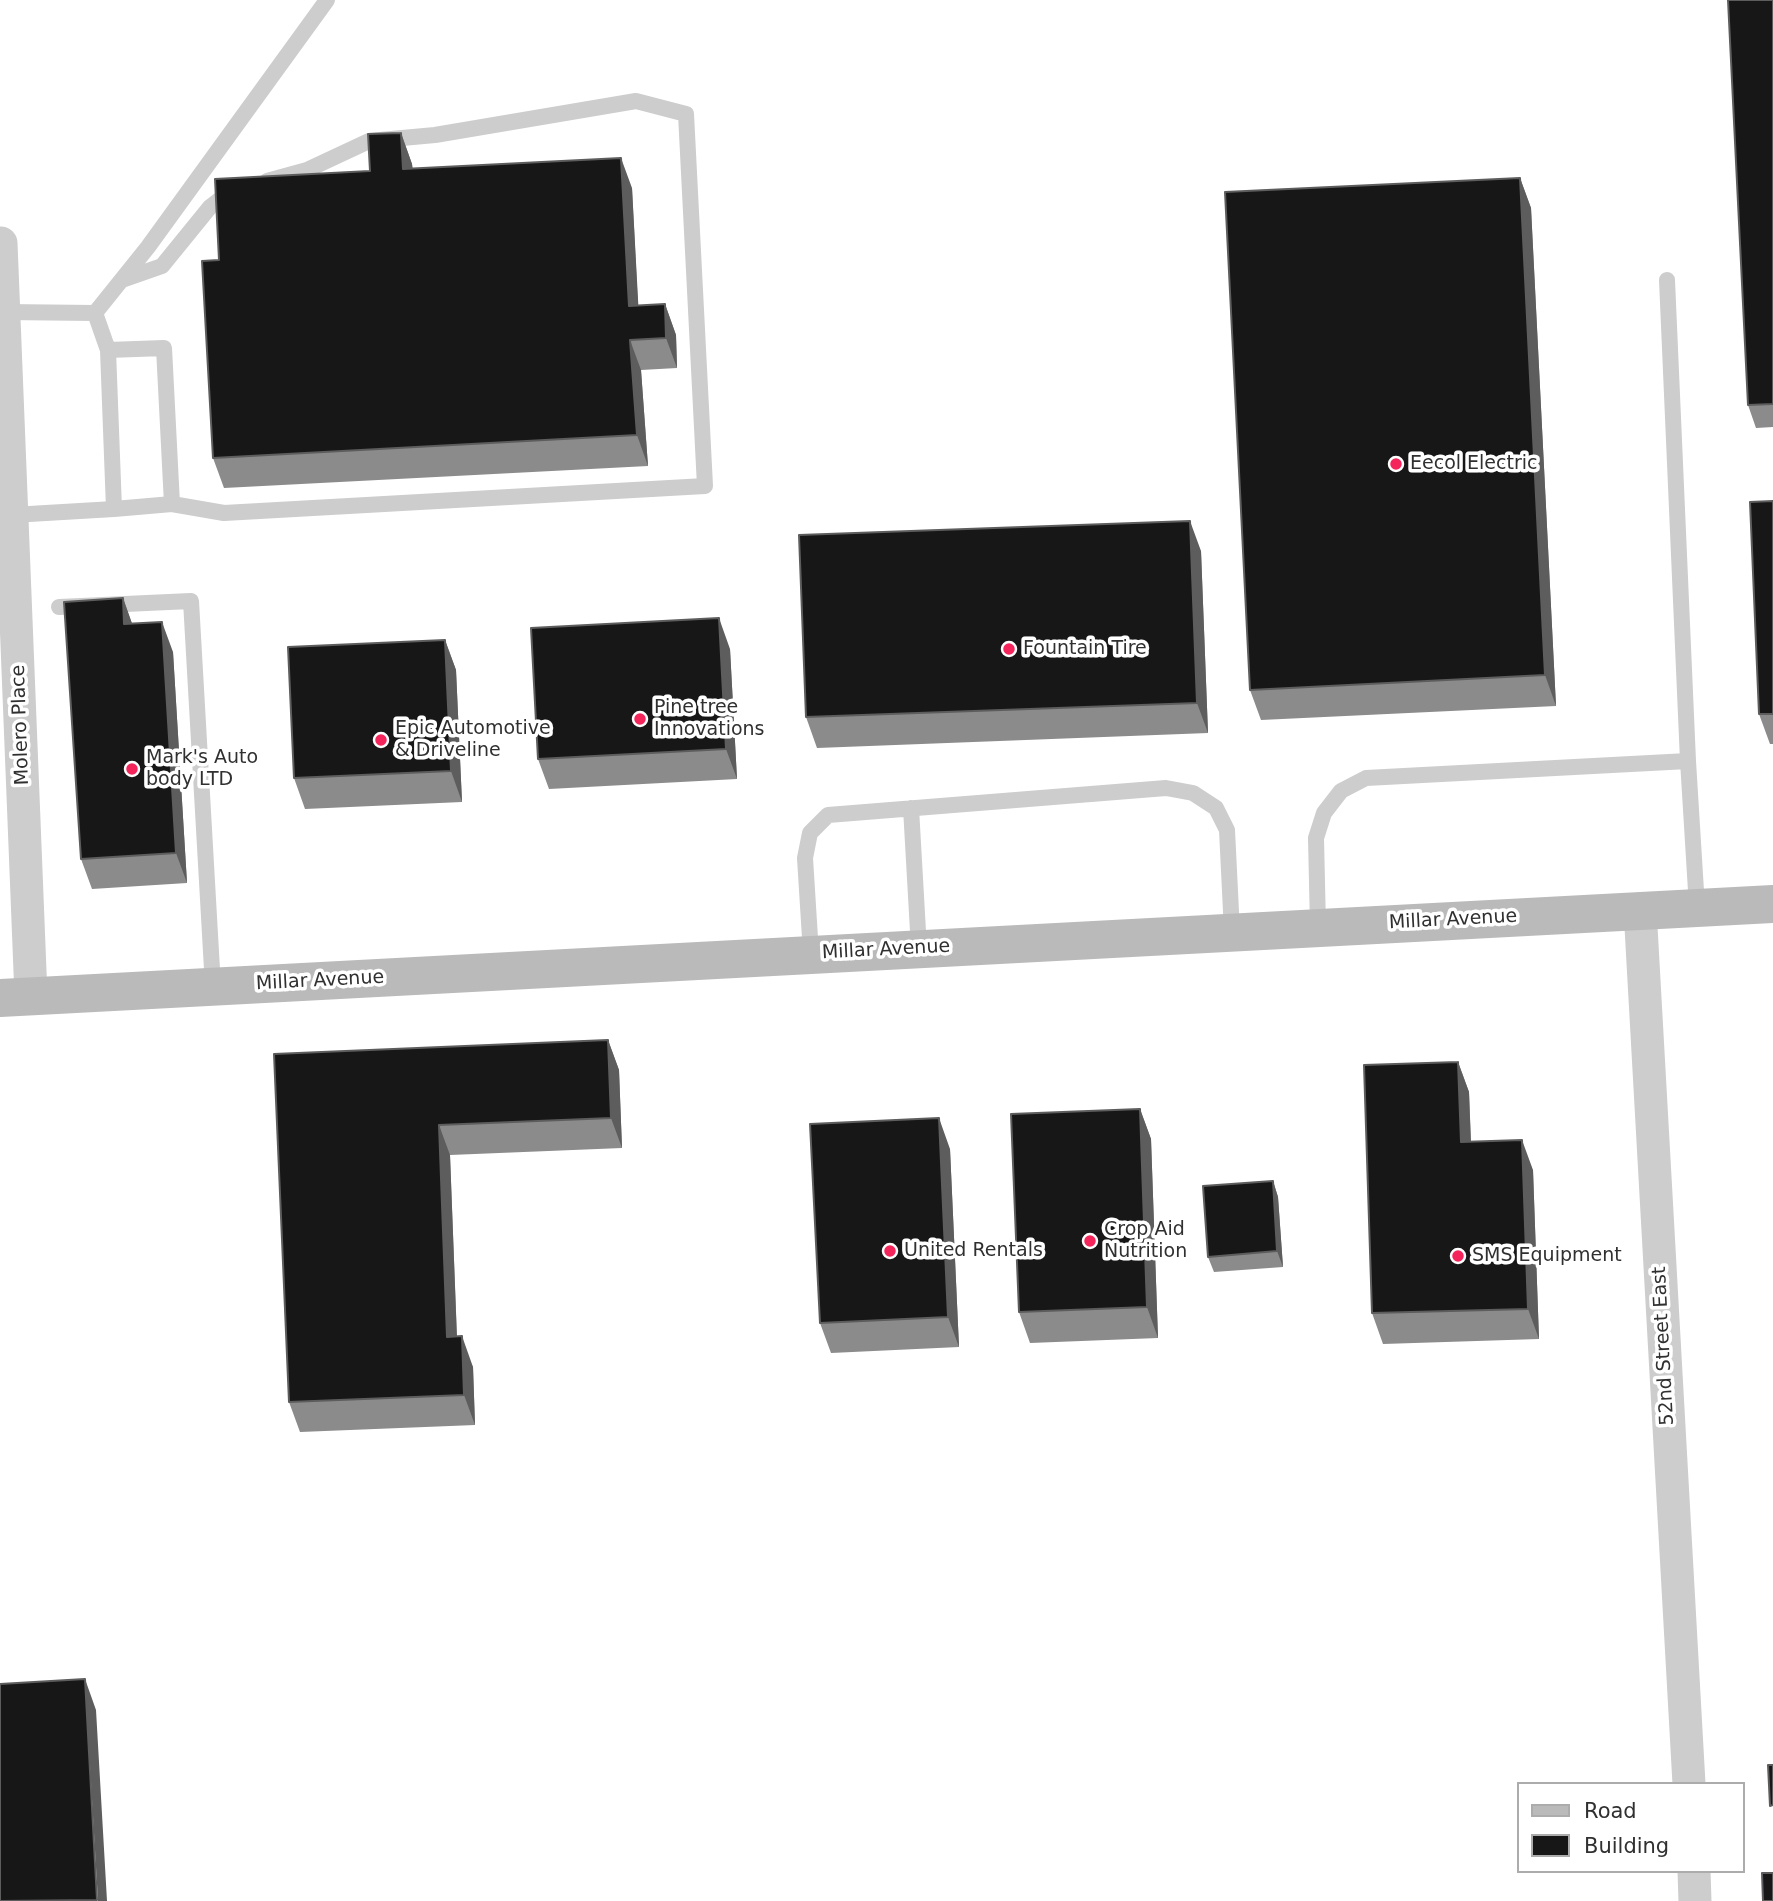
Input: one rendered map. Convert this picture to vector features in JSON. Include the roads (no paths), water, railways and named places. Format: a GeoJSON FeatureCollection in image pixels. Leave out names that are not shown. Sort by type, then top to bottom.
{"type":"FeatureCollection","features":[{"type":"Feature","properties":{"kind":"street","name":"Molero Place"},"geometry":{"type":"LineString","coordinates":[[1,243],[12,515],[16,997]]}},
{"type":"Feature","properties":{"kind":"street","name":"Millar Avenue"},"geometry":{"type":"LineString","coordinates":[[16,997],[1773,904]]}},
{"type":"Feature","properties":{"kind":"street","name":"52nd Street East"},"geometry":{"type":"LineString","coordinates":[[1640,909],[1689,1782]]}},
{"type":"Feature","properties":{"kind":"street"},"geometry":{"type":"LineString","coordinates":[[1694,1873],[1695,1901]]}},
{"type":"Feature","properties":{"kind":"lane"},"geometry":{"type":"LineString","coordinates":[[95,313],[157,235],[327,0]]}},
{"type":"Feature","properties":{"kind":"lane"},"geometry":{"type":"LineString","coordinates":[[12,515],[172,505],[225,513],[705,486],[686,114],[636,101],[435,135],[369,141],[307,170],[232,190],[210,207],[162,266],[122,280]]}},
{"type":"Feature","properties":{"kind":"lane"},"geometry":{"type":"LineString","coordinates":[[1667,280],[1697,907]]}},
{"type":"Feature","properties":{"kind":"lane"},"geometry":{"type":"LineString","coordinates":[[4,312],[95,313]]}},
{"type":"Feature","properties":{"kind":"lane"},"geometry":{"type":"LineString","coordinates":[[95,313],[108,350],[114,509]]}},
{"type":"Feature","properties":{"kind":"lane"},"geometry":{"type":"LineString","coordinates":[[108,350],[164,348],[172,505]]}},
{"type":"Feature","properties":{"kind":"lane"},"geometry":{"type":"LineString","coordinates":[[59,607],[191,601],[213,988]]}},
{"type":"Feature","properties":{"kind":"lane"},"geometry":{"type":"LineString","coordinates":[[1318,928],[1315,838],[1324,813],[1341,791],[1366,778],[1688,761]]}},
{"type":"Feature","properties":{"kind":"lane"},"geometry":{"type":"LineString","coordinates":[[811,954],[805,858],[810,833],[828,815],[1166,788],[1193,793],[1216,808],[1227,830],[1232,932]]}},
{"type":"Feature","properties":{"kind":"lane"},"geometry":{"type":"LineString","coordinates":[[911,808],[919,949]]}},
{"type":"Feature","properties":{"kind":"place","name":"Eecol Electric"},"geometry":{"type":"Point","coordinates":[1396,464]}},
{"type":"Feature","properties":{"kind":"place","name":"Fountain Tire"},"geometry":{"type":"Point","coordinates":[1009,649]}},
{"type":"Feature","properties":{"kind":"place","name":"Pine tree Innovations"},"geometry":{"type":"Point","coordinates":[640,719]}},
{"type":"Feature","properties":{"kind":"place","name":"Epic Automotive & Driveline"},"geometry":{"type":"Point","coordinates":[381,740]}},
{"type":"Feature","properties":{"kind":"place","name":"Mark's Auto body LTD"},"geometry":{"type":"Point","coordinates":[132,769]}},
{"type":"Feature","properties":{"kind":"place","name":"Crop Aid Nutrition"},"geometry":{"type":"Point","coordinates":[1090,1241]}},
{"type":"Feature","properties":{"kind":"place","name":"United Rentals"},"geometry":{"type":"Point","coordinates":[890,1251]}},
{"type":"Feature","properties":{"kind":"place","name":"SMS Equipment"},"geometry":{"type":"Point","coordinates":[1458,1256]}}]}
